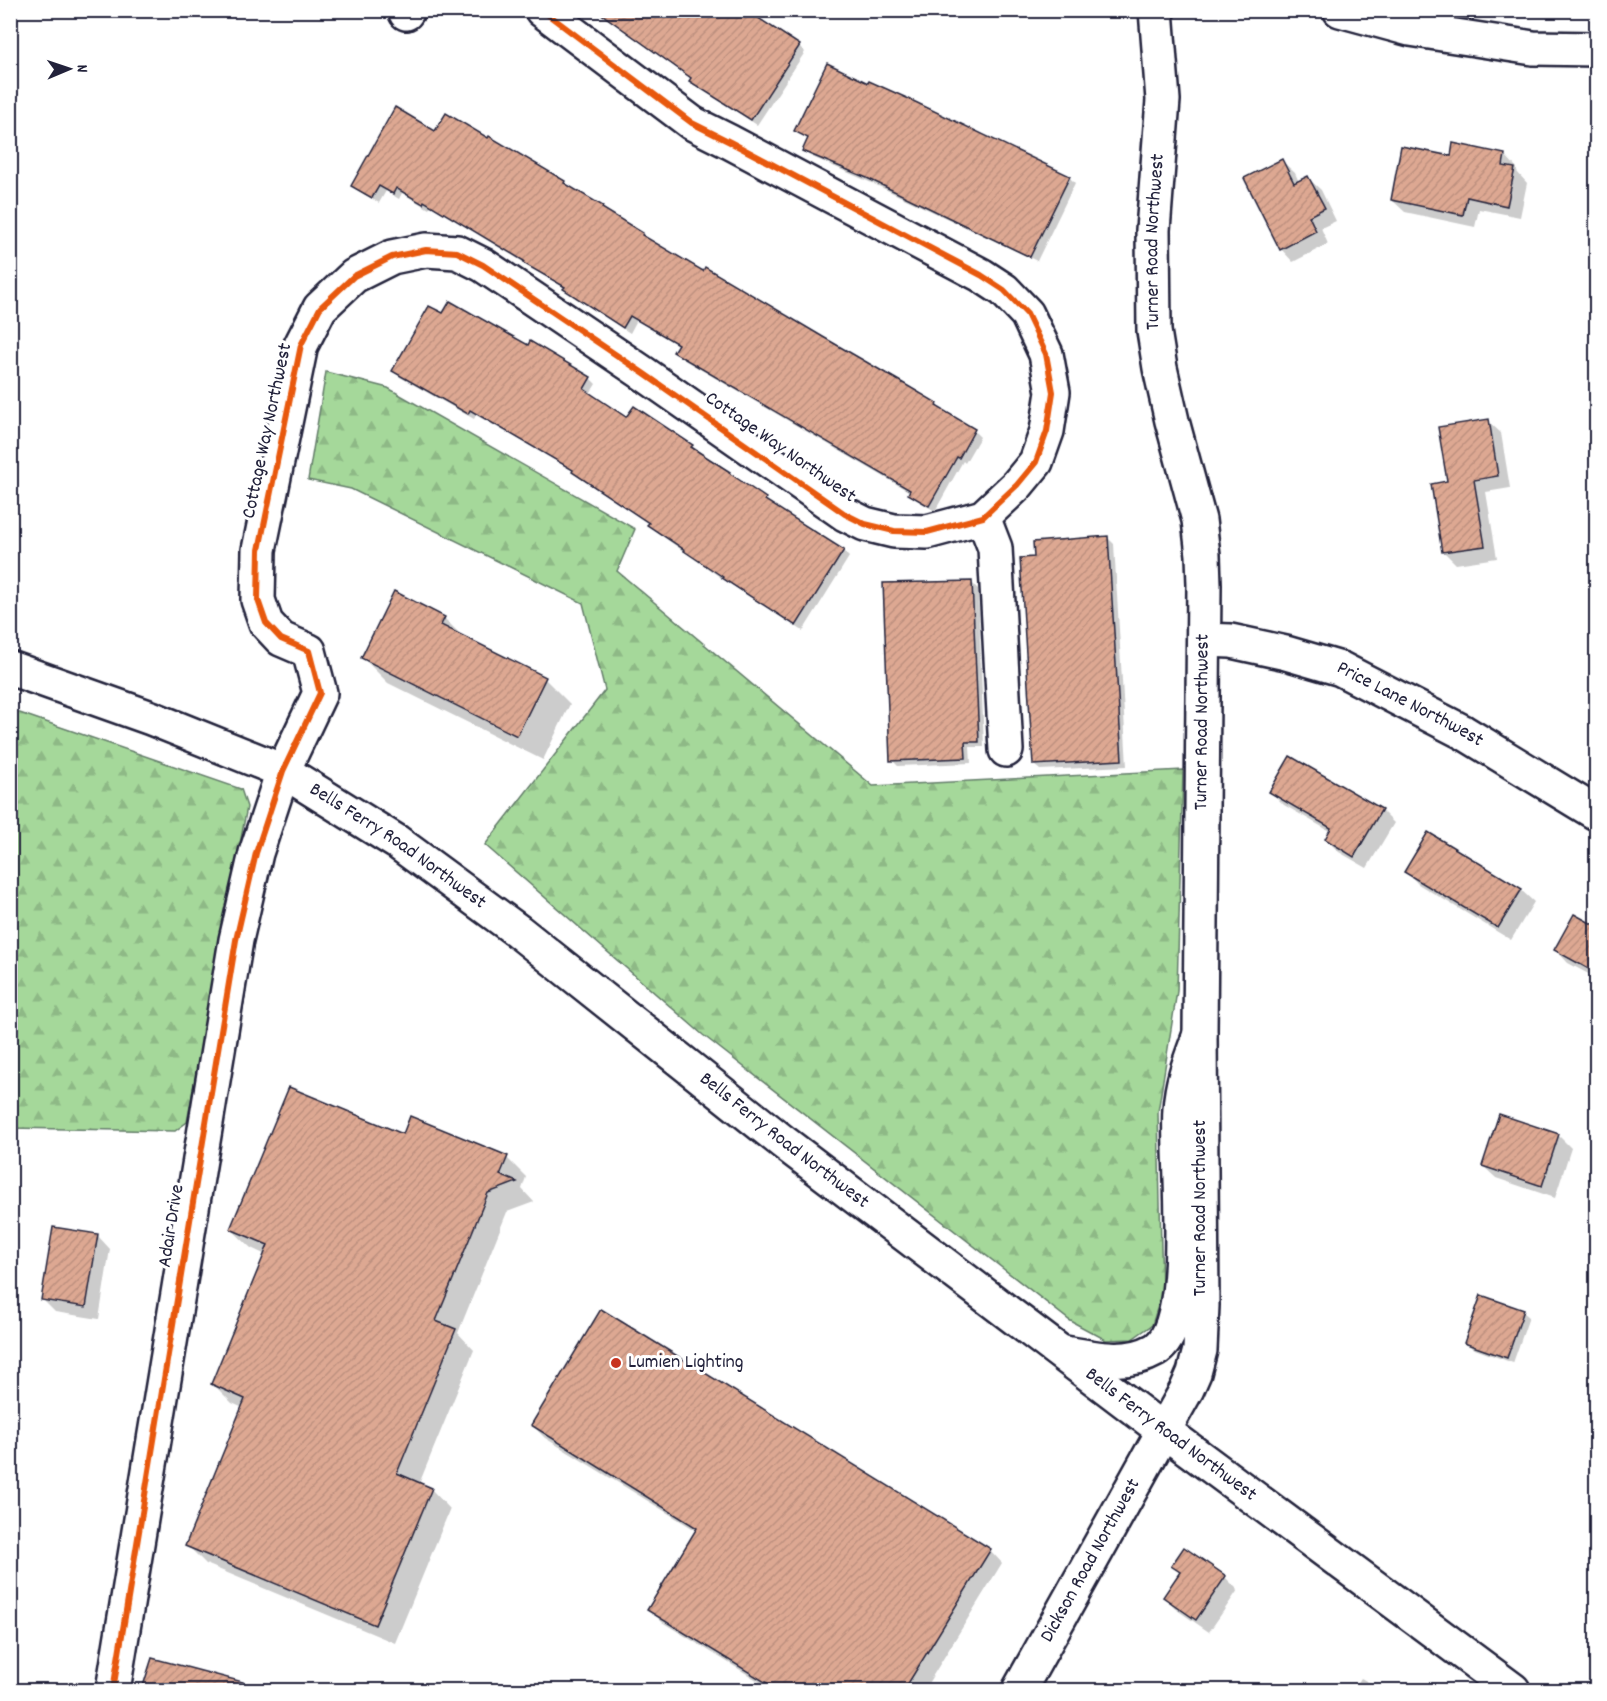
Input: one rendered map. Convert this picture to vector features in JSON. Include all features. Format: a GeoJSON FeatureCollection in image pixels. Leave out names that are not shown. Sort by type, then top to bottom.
{"type":"FeatureCollection","features":[{"type":"Feature","properties":{"kind":"street","name":"Cottage Way Northwest"},"geometry":{"type":"LineString","coordinates":[[283,771],[320,693],[309,651],[281,639],[266,623],[258,600],[259,550],[301,345],[320,308],[354,276],[392,257],[426,250],[457,252],[483,265],[845,514],[865,524],[894,531],[927,532],[983,517],[1017,485],[1036,462],[1047,430],[1053,392],[1047,354],[1027,314],[1004,290],[981,275],[692,123],[543,10]]}},
{"type":"Feature","properties":{"kind":"street","name":"Turner Road Northwest"},"geometry":{"type":"LineString","coordinates":[[1156,10],[1164,100],[1152,230],[1154,331],[1170,411],[1199,520],[1204,565],[1200,1350],[1187,1389],[1164,1431]]}},
{"type":"Feature","properties":{"kind":"street"},"geometry":{"type":"LineString","coordinates":[[1340,10],[1410,28],[1533,48],[1596,49]]}},
{"type":"Feature","properties":{"kind":"street"},"geometry":{"type":"LineString","coordinates":[[983,517],[995,548],[1006,750]]}},
{"type":"Feature","properties":{"kind":"street","name":"Price Lane Northwest"},"geometry":{"type":"LineString","coordinates":[[1204,640],[1231,641],[1286,653],[1341,669],[1463,732],[1596,813]]}},
{"type":"Feature","properties":{"kind":"street","name":"Bells Ferry Road Northwest"},"geometry":{"type":"LineString","coordinates":[[10,668],[151,718],[283,771],[397,842],[518,931],[783,1142],[1059,1352],[1513,1690]]}},
{"type":"Feature","properties":{"kind":"street","name":"Adair Drive"},"geometry":{"type":"LineString","coordinates":[[113,1690],[236,940],[256,853],[283,771]]}},
{"type":"Feature","properties":{"kind":"street"},"geometry":{"type":"LineString","coordinates":[[1059,1352],[1111,1360],[1139,1357],[1156,1349],[1168,1336],[1177,1311],[1181,1268],[1179,1111],[1184,1078],[1200,1034]]}},
{"type":"Feature","properties":{"kind":"street","name":"Dickson Road Northwest"},"geometry":{"type":"LineString","coordinates":[[1019,1690],[1164,1431]]}},
{"type":"Feature","properties":{"kind":"green space"},"geometry":{"type":"Polygon","coordinates":[[[326,372],[388,388],[635,529],[617,571],[873,786],[1183,770],[1177,991],[1158,1112],[1162,1293],[1152,1325],[1132,1339],[1106,1340],[1069,1320],[703,1035],[485,845],[605,690],[583,603],[351,489],[308,480],[326,372]]]}},
{"type":"Feature","properties":{"kind":"green space"},"geometry":{"type":"Polygon","coordinates":[[[11,710],[241,789],[247,807],[187,1122],[175,1131],[11,1128],[11,710]]]}},
{"type":"Feature","properties":{"kind":"building"},"geometry":{"type":"Polygon","coordinates":[[[596,10],[746,10],[800,45],[751,120],[689,81],[691,78],[596,10]]]}},
{"type":"Feature","properties":{"kind":"building"},"geometry":{"type":"Polygon","coordinates":[[[827,63],[868,83],[869,81],[909,99],[1070,176],[1030,257],[867,178],[802,151],[808,138],[794,131],[827,63]]]}},
{"type":"Feature","properties":{"kind":"building"},"geometry":{"type":"Polygon","coordinates":[[[395,107],[435,131],[446,113],[488,138],[489,136],[565,181],[564,183],[643,233],[642,235],[703,271],[705,267],[937,403],[936,406],[975,429],[929,506],[908,494],[910,490],[673,352],[678,344],[630,316],[623,328],[563,289],[565,287],[424,201],[423,204],[396,188],[393,194],[379,186],[372,198],[351,186],[395,107]]]}},
{"type":"Feature","properties":{"kind":"building"},"geometry":{"type":"Polygon","coordinates":[[[1453,143],[1505,154],[1503,166],[1515,168],[1507,206],[1467,197],[1463,215],[1391,200],[1401,146],[1451,156],[1453,143]]]}},
{"type":"Feature","properties":{"kind":"building"},"geometry":{"type":"Polygon","coordinates":[[[1282,159],[1294,183],[1308,176],[1325,208],[1309,216],[1316,231],[1280,250],[1244,178],[1282,159]]]}},
{"type":"Feature","properties":{"kind":"building"},"geometry":{"type":"Polygon","coordinates":[[[450,301],[528,345],[530,341],[591,377],[584,389],[626,417],[634,406],[693,445],[691,447],[730,472],[766,498],[765,500],[844,550],[796,626],[722,578],[647,525],[649,523],[572,472],[573,470],[470,410],[468,414],[392,371],[429,306],[443,313],[450,301]]]}},
{"type":"Feature","properties":{"kind":"building"},"geometry":{"type":"Polygon","coordinates":[[[1489,419],[1498,476],[1474,480],[1485,546],[1442,552],[1431,484],[1447,481],[1438,427],[1489,419]]]}},
{"type":"Feature","properties":{"kind":"building"},"geometry":{"type":"Polygon","coordinates":[[[1108,536],[1122,760],[1033,765],[1020,558],[1034,557],[1033,542],[1108,536]]]}},
{"type":"Feature","properties":{"kind":"building"},"geometry":{"type":"Polygon","coordinates":[[[972,581],[979,742],[965,742],[966,758],[890,761],[883,583],[972,581]]]}},
{"type":"Feature","properties":{"kind":"building"},"geometry":{"type":"Polygon","coordinates":[[[394,591],[445,617],[441,625],[546,677],[517,736],[361,658],[394,591]]]}},
{"type":"Feature","properties":{"kind":"building"},"geometry":{"type":"Polygon","coordinates":[[[1290,756],[1382,809],[1354,857],[1325,839],[1331,828],[1269,792],[1290,756]]]}},
{"type":"Feature","properties":{"kind":"building"},"geometry":{"type":"Polygon","coordinates":[[[1428,832],[1522,889],[1498,928],[1404,872],[1428,832]]]}},
{"type":"Feature","properties":{"kind":"building"},"geometry":{"type":"Polygon","coordinates":[[[1574,914],[1596,926],[1596,973],[1554,950],[1574,914]]]}},
{"type":"Feature","properties":{"kind":"building"},"geometry":{"type":"Polygon","coordinates":[[[289,1087],[403,1134],[410,1116],[508,1156],[500,1175],[517,1182],[488,1193],[436,1321],[456,1329],[397,1473],[432,1488],[375,1625],[185,1546],[245,1399],[211,1384],[268,1245],[230,1229],[289,1087]]]}},
{"type":"Feature","properties":{"kind":"building"},"geometry":{"type":"Polygon","coordinates":[[[1499,1114],[1559,1134],[1542,1186],[1482,1166],[1499,1114]]]}},
{"type":"Feature","properties":{"kind":"building"},"geometry":{"type":"Polygon","coordinates":[[[53,1227],[98,1234],[86,1307],[41,1300],[53,1227]]]}},
{"type":"Feature","properties":{"kind":"building"},"geometry":{"type":"Polygon","coordinates":[[[1481,1295],[1524,1310],[1507,1358],[1464,1343],[1481,1295]]]}},
{"type":"Feature","properties":{"kind":"building"},"geometry":{"type":"Polygon","coordinates":[[[601,1309],[991,1549],[904,1690],[778,1690],[647,1610],[697,1528],[531,1425],[601,1309]]]}},
{"type":"Feature","properties":{"kind":"building"},"geometry":{"type":"Polygon","coordinates":[[[1184,1547],[1226,1576],[1196,1620],[1163,1597],[1180,1572],[1171,1566],[1184,1547]]]}},
{"type":"Feature","properties":{"kind":"building"},"geometry":{"type":"Polygon","coordinates":[[[152,1658],[243,1682],[242,1690],[157,1690],[143,1686],[152,1658]]]}},
{"type":"Feature","properties":{"kind":"cycle path"},"geometry":{"type":"LineString","coordinates":[[113,1690],[236,940],[256,853],[283,771],[320,693],[309,651],[281,639],[266,623],[258,600],[259,550],[301,345],[320,308],[354,276],[392,257],[426,250],[457,252],[483,265],[643,373],[845,514],[865,524],[894,531],[927,532],[983,517],[1017,485],[1036,462],[1047,431],[1053,392],[1046,354],[1027,314],[1004,290],[981,275],[692,123],[542,10]]}},
{"type":"Feature","properties":{"kind":"place","name":"Lumien Lighting"},"geometry":{"type":"Point","coordinates":[616,1363]}}]}
